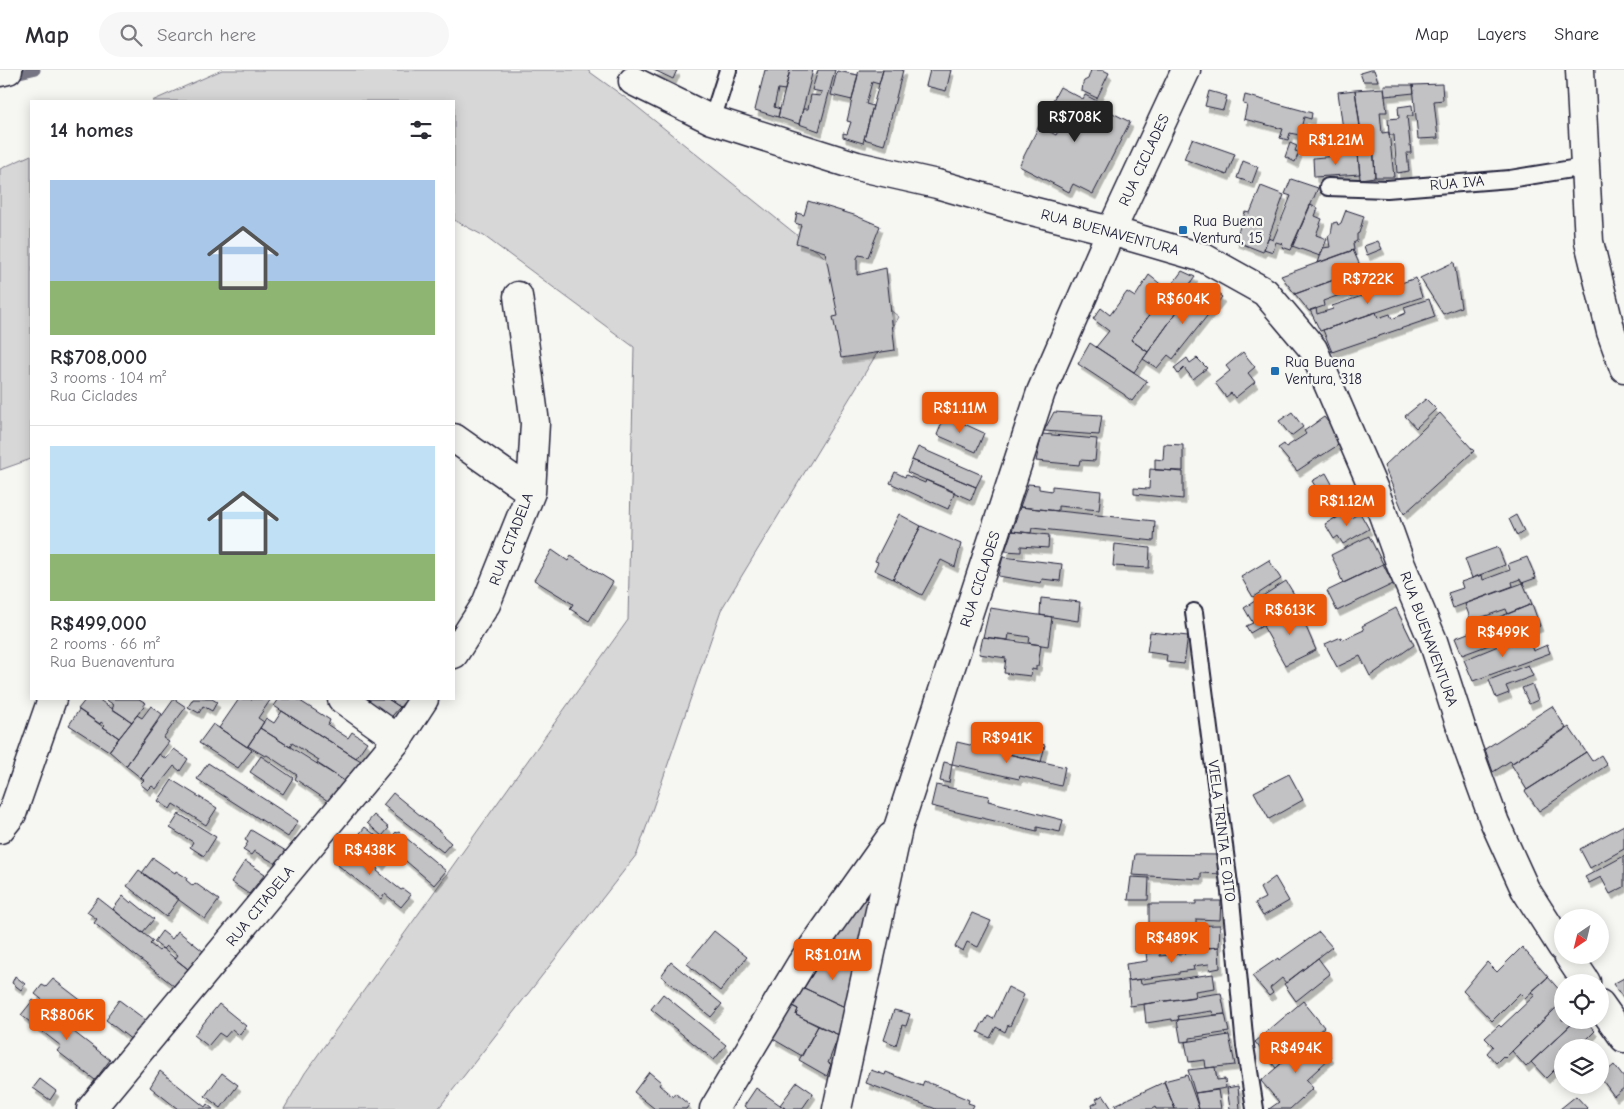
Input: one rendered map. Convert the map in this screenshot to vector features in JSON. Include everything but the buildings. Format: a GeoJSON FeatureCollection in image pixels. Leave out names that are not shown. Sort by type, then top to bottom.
{"type":"FeatureCollection","features":[{"type":"Feature","properties":{"kind":"street"},"geometry":{"type":"LineString","coordinates":[[0,72],[8,70]]}},
{"type":"Feature","properties":{"kind":"street","name":"RUA CICLADES"},"geometry":{"type":"LineString","coordinates":[[837,1109],[898,828],[1041,392],[1111,231],[1186,70]]}},
{"type":"Feature","properties":{"kind":"street"},"geometry":{"type":"LineString","coordinates":[[1580,70],[1589,242],[1611,332],[1624,368]]}},
{"type":"Feature","properties":{"kind":"street","name":"RUA BUENAVENTURA"},"geometry":{"type":"LineString","coordinates":[[633,81],[712,120],[857,166],[937,184],[1204,258],[1266,292],[1313,349],[1375,492],[1401,565],[1433,641],[1468,749],[1495,824],[1525,890],[1554,935]]}},
{"type":"Feature","properties":{"kind":"street","name":"RUA CITADELA"},"geometry":{"type":"LineString","coordinates":[[455,652],[486,604],[531,492],[534,423],[518,296]]}},
{"type":"Feature","properties":{"kind":"street"},"geometry":{"type":"LineString","coordinates":[[455,439],[531,492]]}},
{"type":"Feature","properties":{"kind":"street"},"geometry":{"type":"LineString","coordinates":[[0,829],[12,814],[52,700]]}},
{"type":"Feature","properties":{"kind":"street"},"geometry":{"type":"LineString","coordinates":[[343,700],[398,739]]}},
{"type":"Feature","properties":{"kind":"street","name":"RUA CITADELA"},"geometry":{"type":"LineString","coordinates":[[91,1109],[398,739],[423,700]]}},
{"type":"Feature","properties":{"kind":"street"},"geometry":{"type":"LineString","coordinates":[[714,1109],[801,964],[898,828]]}},
{"type":"Feature","properties":{"kind":"street"},"geometry":{"type":"LineString","coordinates":[[1609,1017],[1624,1038]]}},
{"type":"Feature","properties":{"kind":"lane"},"geometry":{"type":"LineString","coordinates":[[712,120],[728,70]]}},
{"type":"Feature","properties":{"kind":"lane","name":"RUA IVA"},"geometry":{"type":"LineString","coordinates":[[1328,187],[1387,189],[1510,179],[1584,167]]}},
{"type":"Feature","properties":{"kind":"lane","name":"VIELA TRINTA E OITO"},"geometry":{"type":"LineString","coordinates":[[1194,612],[1231,900],[1245,1046],[1256,1109]]}},
{"type":"Feature","properties":{"kind":"shaded area"},"geometry":{"type":"Polygon","coordinates":[[[222,70],[587,70],[630,101],[899,317],[721,610],[637,854],[438,1109],[284,1109],[305,1073],[628,620],[634,347],[484,236],[455,221],[455,100],[154,100],[222,70]]]}},
{"type":"Feature","properties":{"kind":"shaded area"},"geometry":{"type":"Polygon","coordinates":[[[30,155],[30,459],[0,470],[0,169],[30,155]]]}},
{"type":"Feature","properties":{"kind":"waterway"},"geometry":{"type":"LineString","coordinates":[[10,76],[36,70]]}},
{"type":"Feature","properties":{"kind":"place","name":"Rua Buena Ventura, 15"},"geometry":{"type":"Point","coordinates":[1183,230]}},
{"type":"Feature","properties":{"kind":"place","name":"Rua Buena Ventura, 318"},"geometry":{"type":"Point","coordinates":[1275,371]}}]}
